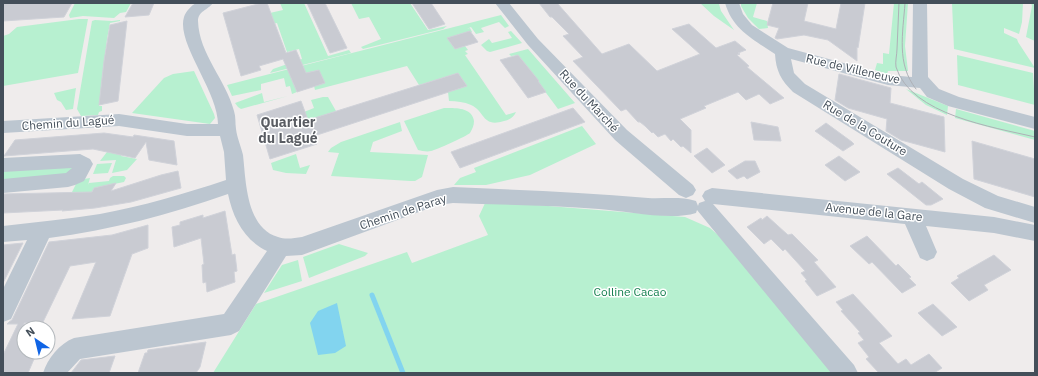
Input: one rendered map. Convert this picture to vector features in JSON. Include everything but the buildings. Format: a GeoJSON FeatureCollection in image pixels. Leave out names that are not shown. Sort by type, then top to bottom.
{"type":"FeatureCollection","features":[{"type":"Feature","properties":{"kind":"street","name":"Chemin de Paray"},"geometry":{"type":"LineString","coordinates":[[206,3],[194,11],[192,17],[192,27],[199,53],[226,110],[227,130],[233,152],[236,184],[242,209],[254,230],[266,243],[280,247],[296,247],[308,244],[437,198],[453,195],[598,201],[661,207],[698,200]]}},
{"type":"Feature","properties":{"kind":"street","name":"Rue du Marché"},"geometry":{"type":"LineString","coordinates":[[502,3],[533,42],[621,135],[698,200],[846,373]]}},
{"type":"Feature","properties":{"kind":"street"},"geometry":{"type":"LineString","coordinates":[[732,3],[736,15],[747,28],[782,52]]}},
{"type":"Feature","properties":{"kind":"street"},"geometry":{"type":"LineString","coordinates":[[920,3],[919,72],[923,83],[933,93],[941,97],[1035,123]]}},
{"type":"Feature","properties":{"kind":"street","name":"Rue de Villeneuve"},"geometry":{"type":"LineString","coordinates":[[782,52],[888,80],[923,83]]}},
{"type":"Feature","properties":{"kind":"street","name":"Rue de la Couture"},"geometry":{"type":"LineString","coordinates":[[782,52],[784,70],[789,79],[799,88],[956,184],[992,202],[1035,215]]}},
{"type":"Feature","properties":{"kind":"street","name":"Chemin du Lagué"},"geometry":{"type":"LineString","coordinates":[[3,127],[119,120],[187,130],[227,130]]}},
{"type":"Feature","properties":{"kind":"street"},"geometry":{"type":"LineString","coordinates":[[3,165],[80,161],[84,164],[77,176],[68,180],[3,186]]}},
{"type":"Feature","properties":{"kind":"street"},"geometry":{"type":"LineString","coordinates":[[3,234],[117,219],[159,209],[236,184]]}},
{"type":"Feature","properties":{"kind":"street","name":"Avenue de la Gare"},"geometry":{"type":"LineString","coordinates":[[698,200],[912,216],[994,225],[1035,233]]}},
{"type":"Feature","properties":{"kind":"street"},"geometry":{"type":"LineString","coordinates":[[912,216],[927,252]]}},
{"type":"Feature","properties":{"kind":"street"},"geometry":{"type":"LineString","coordinates":[[3,312],[42,230]]}},
{"type":"Feature","properties":{"kind":"street"},"geometry":{"type":"LineString","coordinates":[[55,373],[57,367],[74,349],[231,324],[280,247]]}},
{"type":"Feature","properties":{"kind":"green space"},"geometry":{"type":"Polygon","coordinates":[[[75,3],[131,3],[126,12],[120,13],[114,18],[83,16],[70,18],[69,15],[75,3]]]}},
{"type":"Feature","properties":{"kind":"green space"},"geometry":{"type":"Polygon","coordinates":[[[280,3],[304,3],[328,56],[349,50],[351,53],[270,73],[273,69],[302,59],[299,49],[287,52],[277,23],[265,26],[261,15],[283,10],[280,3]]]}},
{"type":"Feature","properties":{"kind":"green space"},"geometry":{"type":"Polygon","coordinates":[[[351,3],[410,3],[428,30],[447,26],[443,29],[363,49],[361,47],[381,39],[369,17],[359,19],[351,3]]]}},
{"type":"Feature","properties":{"kind":"green space"},"geometry":{"type":"Polygon","coordinates":[[[700,3],[727,3],[719,4],[721,11],[734,30],[714,16],[700,3]]]}},
{"type":"Feature","properties":{"kind":"green space"},"geometry":{"type":"Polygon","coordinates":[[[741,3],[757,3],[753,17],[767,21],[768,28],[759,29],[748,18],[741,6],[741,3]]]}},
{"type":"Feature","properties":{"kind":"green space"},"geometry":{"type":"Polygon","coordinates":[[[894,3],[908,3],[905,46],[908,71],[888,71],[887,74],[875,70],[877,63],[883,64],[883,53],[889,54],[894,3]]]}},
{"type":"Feature","properties":{"kind":"green space"},"geometry":{"type":"Polygon","coordinates":[[[952,3],[1023,3],[1022,22],[1019,34],[1004,28],[1004,33],[1017,39],[1035,68],[954,49],[952,3]]]}},
{"type":"Feature","properties":{"kind":"green space"},"geometry":{"type":"Polygon","coordinates":[[[1031,3],[1035,3],[1035,41],[1026,37],[1032,6],[1031,3]]]}},
{"type":"Feature","properties":{"kind":"green space"},"geometry":{"type":"Polygon","coordinates":[[[501,15],[509,26],[505,28],[499,22],[481,28],[484,32],[476,34],[471,27],[467,29],[470,28],[472,32],[447,38],[455,49],[465,46],[468,50],[465,51],[468,54],[465,55],[506,115],[516,112],[513,117],[506,121],[497,123],[488,121],[476,108],[471,105],[449,101],[448,92],[467,86],[458,73],[419,85],[407,66],[315,90],[314,86],[324,83],[318,70],[291,78],[297,92],[292,94],[290,86],[286,87],[284,78],[261,84],[261,90],[232,96],[227,85],[501,15]]]}},
{"type":"Feature","properties":{"kind":"green space"},"geometry":{"type":"Polygon","coordinates":[[[88,19],[78,73],[3,86],[3,36],[9,34],[17,27],[88,19]]]}},
{"type":"Feature","properties":{"kind":"green space"},"geometry":{"type":"Polygon","coordinates":[[[92,21],[120,21],[110,23],[99,106],[102,106],[102,111],[99,112],[98,115],[81,116],[77,109],[92,21]]]}},
{"type":"Feature","properties":{"kind":"green space"},"geometry":{"type":"Polygon","coordinates":[[[511,31],[522,43],[490,52],[481,45],[489,39],[492,43],[512,38],[508,32],[511,31]]]}},
{"type":"Feature","properties":{"kind":"green space"},"geometry":{"type":"Polygon","coordinates":[[[528,49],[575,103],[558,109],[518,55],[511,56],[509,54],[528,49]]]}},
{"type":"Feature","properties":{"kind":"green space"},"geometry":{"type":"Polygon","coordinates":[[[957,55],[1033,73],[1035,105],[958,85],[957,55]]]}},
{"type":"Feature","properties":{"kind":"green space"},"geometry":{"type":"Polygon","coordinates":[[[194,71],[214,114],[215,118],[210,124],[132,113],[164,78],[173,74],[194,71]]]}},
{"type":"Feature","properties":{"kind":"green space"},"geometry":{"type":"Polygon","coordinates":[[[76,88],[73,109],[66,110],[61,102],[57,100],[54,93],[76,88]]]}},
{"type":"Feature","properties":{"kind":"green space"},"geometry":{"type":"Polygon","coordinates":[[[906,89],[948,106],[947,115],[926,105],[906,89]]]}},
{"type":"Feature","properties":{"kind":"green space"},"geometry":{"type":"Polygon","coordinates":[[[262,93],[264,102],[288,96],[241,109],[235,103],[262,93]]]}},
{"type":"Feature","properties":{"kind":"green space"},"geometry":{"type":"Polygon","coordinates":[[[328,97],[336,111],[308,121],[304,112],[314,108],[311,100],[328,97]]]}},
{"type":"Feature","properties":{"kind":"green space"},"geometry":{"type":"Polygon","coordinates":[[[444,108],[462,109],[470,113],[473,116],[474,121],[470,133],[458,140],[434,150],[418,150],[404,121],[444,108]]]}},
{"type":"Feature","properties":{"kind":"green space"},"geometry":{"type":"Polygon","coordinates":[[[956,109],[1035,131],[1035,140],[955,118],[956,109]]]}},
{"type":"Feature","properties":{"kind":"green space"},"geometry":{"type":"Polygon","coordinates":[[[400,122],[402,131],[373,142],[370,152],[428,155],[422,177],[415,181],[410,181],[331,176],[339,153],[328,152],[331,148],[341,142],[400,122]]]}},
{"type":"Feature","properties":{"kind":"green space"},"geometry":{"type":"Polygon","coordinates":[[[582,126],[596,144],[530,175],[486,185],[454,185],[460,178],[476,172],[474,168],[582,126]]]}},
{"type":"Feature","properties":{"kind":"green space"},"geometry":{"type":"Polygon","coordinates":[[[107,152],[123,152],[121,156],[137,159],[127,170],[112,173],[116,160],[100,161],[107,152]]]}},
{"type":"Feature","properties":{"kind":"green space"},"geometry":{"type":"Polygon","coordinates":[[[296,154],[300,168],[310,165],[306,174],[286,173],[273,170],[271,163],[296,154]]]}},
{"type":"Feature","properties":{"kind":"green space"},"geometry":{"type":"Polygon","coordinates":[[[112,163],[108,173],[93,174],[97,164],[112,163]]]}},
{"type":"Feature","properties":{"kind":"green space"},"geometry":{"type":"Polygon","coordinates":[[[73,164],[74,174],[3,183],[3,167],[73,164]]]}},
{"type":"Feature","properties":{"kind":"green space"},"geometry":{"type":"Polygon","coordinates":[[[113,176],[124,176],[126,178],[124,182],[94,188],[92,192],[71,194],[78,180],[90,178],[88,185],[89,183],[109,181],[113,176]]]}},
{"type":"Feature","properties":{"kind":"green space","name":"Colline Cacao"},"geometry":{"type":"Polygon","coordinates":[[[486,201],[685,217],[710,228],[718,235],[837,373],[213,373],[256,304],[407,252],[412,263],[488,235],[479,216],[486,201]]]}},
{"type":"Feature","properties":{"kind":"green space"},"geometry":{"type":"Polygon","coordinates":[[[339,244],[368,253],[365,256],[309,278],[303,257],[339,244]]]}},
{"type":"Feature","properties":{"kind":"green space"},"geometry":{"type":"Polygon","coordinates":[[[298,260],[302,281],[264,293],[282,265],[298,260]]]}},
{"type":"Feature","properties":{"kind":"water"},"geometry":{"type":"Polygon","coordinates":[[[337,303],[346,346],[335,353],[318,355],[310,323],[318,311],[337,303]]]}},
{"type":"Feature","properties":{"kind":"waterway"},"geometry":{"type":"LineString","coordinates":[[372,295],[403,373]]}},
{"type":"Feature","properties":{"kind":"tram line"},"geometry":{"type":"LineString","coordinates":[[899,3],[896,67],[905,83],[918,97],[935,108],[955,116],[998,129],[1035,137]]}},
{"type":"Feature","properties":{"kind":"tram line"},"geometry":{"type":"LineString","coordinates":[[905,3],[902,37],[903,59],[910,79],[916,89]]}},
{"type":"Feature","properties":{"kind":"district","name":"Quartier du Lagué"},"geometry":{"type":"Point","coordinates":[288,130]}}]}
